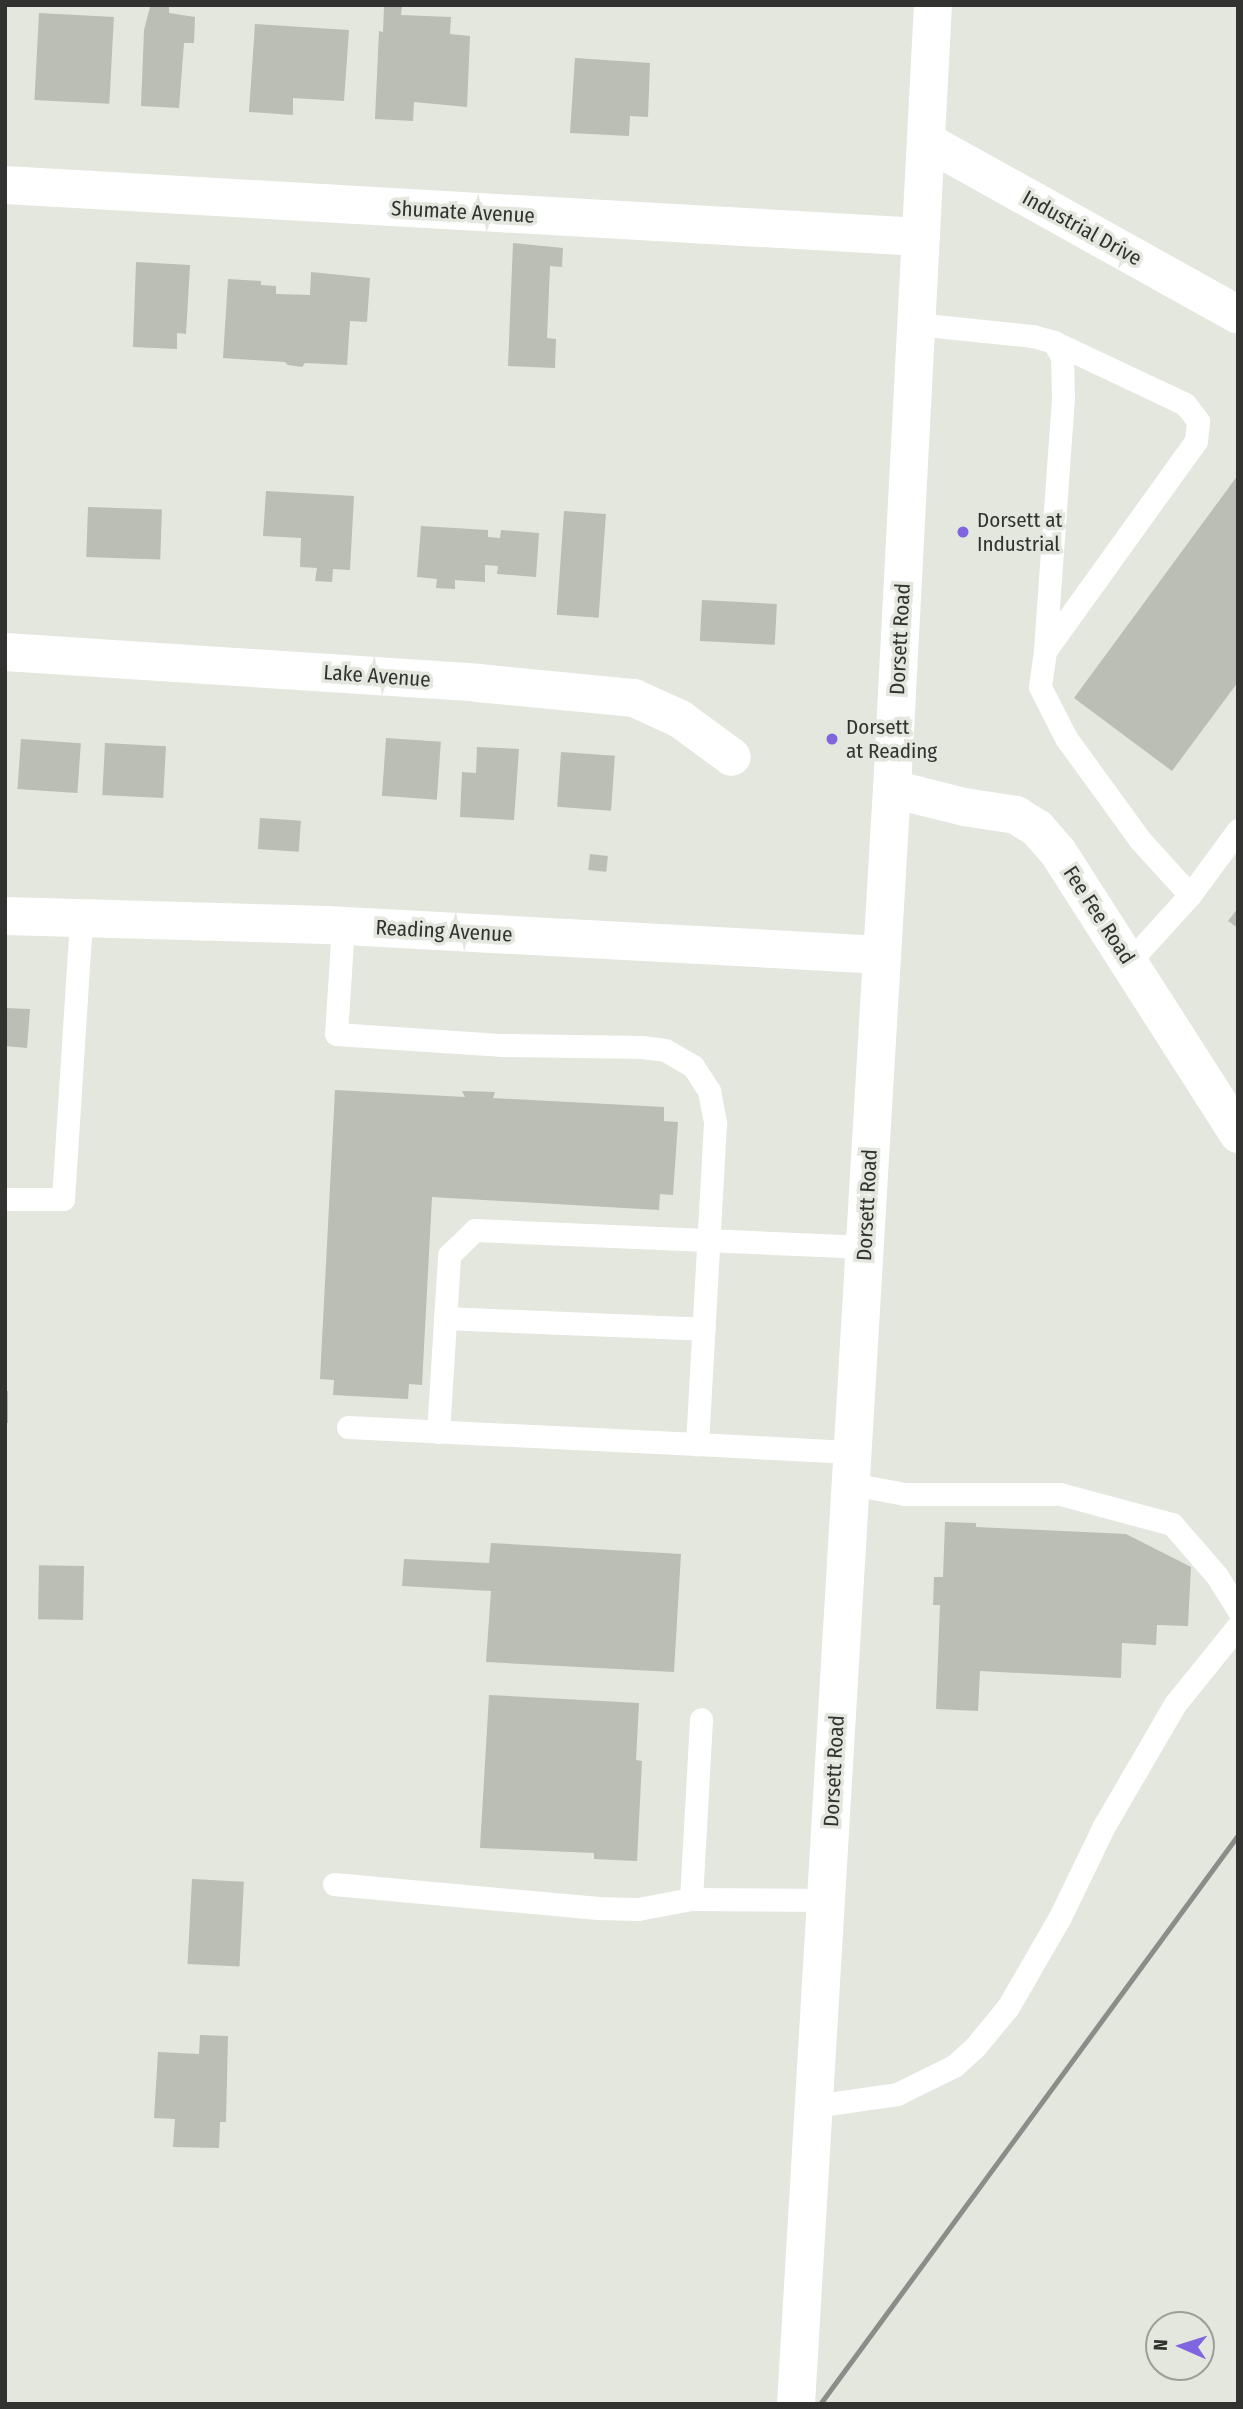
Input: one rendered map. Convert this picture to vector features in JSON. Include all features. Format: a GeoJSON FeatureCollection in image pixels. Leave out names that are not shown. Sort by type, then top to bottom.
{"type":"FeatureCollection","features":[{"type":"Feature","properties":{"kind":"street","name":"Dorsett Road"},"geometry":{"type":"LineString","coordinates":[[796,2404],[892,789],[933,5]]}},
{"type":"Feature","properties":{"kind":"street","name":"Industrial Drive"},"geometry":{"type":"LineString","coordinates":[[926,141],[1238,315]]}},
{"type":"Feature","properties":{"kind":"street","name":"Shumate Avenue"},"geometry":{"type":"LineString","coordinates":[[5,185],[921,237]]}},
{"type":"Feature","properties":{"kind":"street","name":"Lake Avenue"},"geometry":{"type":"LineString","coordinates":[[5,652],[478,683],[634,698],[680,719],[732,757]]}},
{"type":"Feature","properties":{"kind":"street","name":"Fee Fee Road"},"geometry":{"type":"LineString","coordinates":[[892,789],[964,807],[1016,815],[1037,828],[1058,852],[1238,1134]]}},
{"type":"Feature","properties":{"kind":"street","name":"Reading Avenue"},"geometry":{"type":"LineString","coordinates":[[5,916],[343,926],[882,955]]}},
{"type":"Feature","properties":{"kind":"lane"},"geometry":{"type":"LineString","coordinates":[[916,324],[987,330],[1054,342],[1185,404],[1198,421],[1196,441],[1045,651]]}},
{"type":"Feature","properties":{"kind":"lane"},"geometry":{"type":"LineString","coordinates":[[1054,342],[1062,357],[1063,398],[1045,651],[1040,687],[1052,716],[1140,840],[1190,895]]}},
{"type":"Feature","properties":{"kind":"lane"},"geometry":{"type":"LineString","coordinates":[[1129,961],[1190,895],[1238,830]]}},
{"type":"Feature","properties":{"kind":"lane"},"geometry":{"type":"LineString","coordinates":[[5,1199],[63,1199],[81,919]]}},
{"type":"Feature","properties":{"kind":"lane"},"geometry":{"type":"LineString","coordinates":[[343,926],[336,1034],[500,1045],[642,1047],[665,1050],[692,1066],[709,1091],[715,1123],[697,1444]]}},
{"type":"Feature","properties":{"kind":"lane"},"geometry":{"type":"LineString","coordinates":[[438,1432],[449,1255],[475,1230],[864,1247]]}},
{"type":"Feature","properties":{"kind":"lane"},"geometry":{"type":"LineString","coordinates":[[445,1318],[704,1329]]}},
{"type":"Feature","properties":{"kind":"lane"},"geometry":{"type":"LineString","coordinates":[[348,1427],[697,1444],[852,1468],[905,1494],[1060,1494],[1171,1524],[1217,1576],[1238,1610]]}},
{"type":"Feature","properties":{"kind":"lane"},"geometry":{"type":"LineString","coordinates":[[814,2106],[897,2094],[954,2066],[975,2047],[1008,2007],[1060,1917],[1104,1826],[1175,1704],[1238,1626]]}},
{"type":"Feature","properties":{"kind":"lane"},"geometry":{"type":"LineString","coordinates":[[691,1899],[701,1719]]}},
{"type":"Feature","properties":{"kind":"lane"},"geometry":{"type":"LineString","coordinates":[[334,1884],[598,1908],[638,1909],[691,1899],[826,1900]]}},
{"type":"Feature","properties":{"kind":"building"},"geometry":{"type":"Polygon","coordinates":[[[169,5],[169,13],[195,17],[194,43],[184,43],[179,108],[141,106],[144,30],[150,7],[169,5]]]}},
{"type":"Feature","properties":{"kind":"building"},"geometry":{"type":"Polygon","coordinates":[[[384,6],[402,7],[401,15],[451,17],[450,34],[470,36],[467,107],[414,102],[413,121],[375,119],[379,31],[383,32],[384,6]]]}},
{"type":"Feature","properties":{"kind":"building"},"geometry":{"type":"Polygon","coordinates":[[[39,13],[114,17],[109,104],[34,100],[39,13]]]}},
{"type":"Feature","properties":{"kind":"building"},"geometry":{"type":"Polygon","coordinates":[[[255,24],[349,30],[344,101],[293,98],[293,115],[249,112],[255,24]]]}},
{"type":"Feature","properties":{"kind":"building"},"geometry":{"type":"Polygon","coordinates":[[[575,58],[650,63],[648,117],[630,116],[629,136],[570,133],[575,58]]]}},
{"type":"Feature","properties":{"kind":"building"},"geometry":{"type":"Polygon","coordinates":[[[513,243],[563,248],[562,267],[550,266],[547,338],[556,339],[555,368],[508,366],[513,243]]]}},
{"type":"Feature","properties":{"kind":"building"},"geometry":{"type":"Polygon","coordinates":[[[136,262],[190,265],[186,334],[177,333],[177,349],[133,347],[136,262]]]}},
{"type":"Feature","properties":{"kind":"building"},"geometry":{"type":"Polygon","coordinates":[[[311,272],[370,278],[367,322],[350,321],[347,365],[305,363],[302,367],[285,362],[223,358],[228,279],[261,281],[261,285],[276,286],[276,294],[310,295],[311,272]]]}},
{"type":"Feature","properties":{"kind":"building"},"geometry":{"type":"Polygon","coordinates":[[[1238,475],[1238,682],[1172,771],[1074,698],[1238,475]]]}},
{"type":"Feature","properties":{"kind":"building"},"geometry":{"type":"Polygon","coordinates":[[[266,491],[354,496],[350,570],[333,569],[332,582],[315,581],[317,568],[300,567],[301,538],[263,536],[266,491]]]}},
{"type":"Feature","properties":{"kind":"building"},"geometry":{"type":"Polygon","coordinates":[[[88,507],[162,510],[160,560],[86,557],[88,507]]]}},
{"type":"Feature","properties":{"kind":"building"},"geometry":{"type":"Polygon","coordinates":[[[564,511],[606,514],[599,618],[557,615],[564,511]]]}},
{"type":"Feature","properties":{"kind":"building"},"geometry":{"type":"Polygon","coordinates":[[[421,526],[488,530],[488,537],[500,538],[501,530],[539,533],[536,577],[497,574],[498,566],[485,565],[485,582],[455,580],[455,589],[436,588],[437,579],[417,577],[421,526]]]}},
{"type":"Feature","properties":{"kind":"building"},"geometry":{"type":"Polygon","coordinates":[[[702,600],[777,604],[775,645],[700,641],[702,600]]]}},
{"type":"Feature","properties":{"kind":"building"},"geometry":{"type":"Polygon","coordinates":[[[386,738],[441,742],[437,800],[382,796],[386,738]]]}},
{"type":"Feature","properties":{"kind":"building"},"geometry":{"type":"Polygon","coordinates":[[[21,739],[81,743],[77,793],[18,789],[21,739]]]}},
{"type":"Feature","properties":{"kind":"building"},"geometry":{"type":"Polygon","coordinates":[[[105,743],[166,746],[163,798],[102,795],[105,743]]]}},
{"type":"Feature","properties":{"kind":"building"},"geometry":{"type":"Polygon","coordinates":[[[477,747],[519,749],[514,820],[460,817],[462,772],[476,773],[477,747]]]}},
{"type":"Feature","properties":{"kind":"building"},"geometry":{"type":"Polygon","coordinates":[[[561,752],[615,756],[611,811],[557,807],[561,752]]]}},
{"type":"Feature","properties":{"kind":"building"},"geometry":{"type":"Polygon","coordinates":[[[260,818],[301,821],[299,852],[258,849],[260,818]]]}},
{"type":"Feature","properties":{"kind":"building"},"geometry":{"type":"Polygon","coordinates":[[[590,854],[608,856],[606,872],[588,870],[590,854]]]}},
{"type":"Feature","properties":{"kind":"building"},"geometry":{"type":"Polygon","coordinates":[[[1238,908],[1238,928],[1228,921],[1238,908]]]}},
{"type":"Feature","properties":{"kind":"building"},"geometry":{"type":"Polygon","coordinates":[[[5,1008],[30,1009],[27,1048],[5,1046],[5,1008]]]}},
{"type":"Feature","properties":{"kind":"building"},"geometry":{"type":"Polygon","coordinates":[[[335,1090],[465,1097],[462,1091],[495,1092],[493,1098],[664,1107],[664,1121],[678,1122],[673,1195],[660,1194],[659,1210],[432,1197],[422,1385],[409,1384],[408,1399],[333,1395],[334,1380],[320,1379],[335,1090]]]}},
{"type":"Feature","properties":{"kind":"building"},"geometry":{"type":"Polygon","coordinates":[[[5,1391],[8,1391],[8,1423],[5,1423],[5,1391]]]}},
{"type":"Feature","properties":{"kind":"building"},"geometry":{"type":"Polygon","coordinates":[[[945,1522],[976,1523],[976,1527],[1126,1534],[1191,1567],[1188,1626],[1157,1625],[1156,1645],[1122,1643],[1121,1678],[980,1671],[978,1711],[936,1709],[940,1605],[933,1605],[934,1577],[943,1577],[945,1522]]]}},
{"type":"Feature","properties":{"kind":"building"},"geometry":{"type":"Polygon","coordinates":[[[491,1543],[681,1554],[674,1672],[486,1662],[491,1591],[402,1586],[404,1559],[489,1563],[491,1543]]]}},
{"type":"Feature","properties":{"kind":"building"},"geometry":{"type":"Polygon","coordinates":[[[39,1565],[84,1566],[83,1620],[38,1619],[39,1565]]]}},
{"type":"Feature","properties":{"kind":"building"},"geometry":{"type":"Polygon","coordinates":[[[489,1695],[639,1703],[636,1760],[642,1761],[637,1861],[594,1859],[594,1853],[480,1848],[489,1695]]]}},
{"type":"Feature","properties":{"kind":"building"},"geometry":{"type":"Polygon","coordinates":[[[192,1879],[244,1882],[239,1967],[188,1964],[192,1879]]]}},
{"type":"Feature","properties":{"kind":"building"},"geometry":{"type":"Polygon","coordinates":[[[200,2035],[228,2036],[226,2122],[220,2122],[219,2148],[173,2147],[175,2119],[154,2118],[158,2052],[199,2054],[200,2035]]]}},
{"type":"Feature","properties":{"kind":"railway"},"geometry":{"type":"LineString","coordinates":[[820,2404],[1238,1835]]}},
{"type":"Feature","properties":{"kind":"place","name":"Dorsett at Industrial"},"geometry":{"type":"Point","coordinates":[963,532]}},
{"type":"Feature","properties":{"kind":"place","name":"Dorsett at Reading"},"geometry":{"type":"Point","coordinates":[832,739]}}]}
